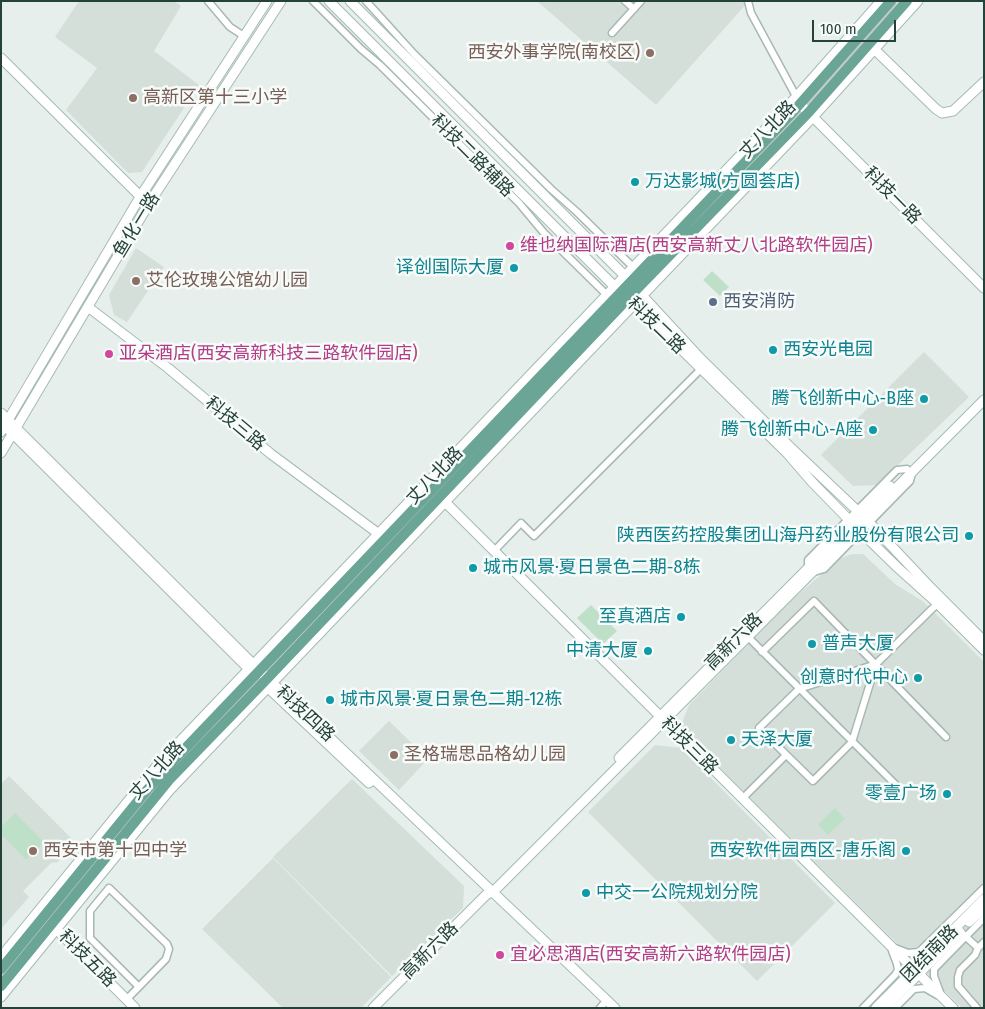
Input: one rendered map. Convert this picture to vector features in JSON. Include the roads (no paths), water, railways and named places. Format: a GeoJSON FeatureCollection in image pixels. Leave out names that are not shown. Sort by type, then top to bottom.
{"type":"FeatureCollection","features":[{"type":"Feature","properties":{"kind":"main road","name":"鱼化一路"},"geometry":{"type":"LineString","coordinates":[[4,425],[140,197],[267,1]]}},
{"type":"Feature","properties":{"kind":"main road","name":"鱼化一路"},"geometry":{"type":"LineString","coordinates":[[1,453],[150,202],[281,1]]}},
{"type":"Feature","properties":{"kind":"main road","name":"科技二路"},"geometry":{"type":"LineString","coordinates":[[329,1],[628,294],[700,358],[863,517],[984,650]]}},
{"type":"Feature","properties":{"kind":"main road","name":"科技二路"},"geometry":{"type":"LineString","coordinates":[[350,1],[676,345],[702,368],[898,568],[940,601],[984,640]]}},
{"type":"Feature","properties":{"kind":"main road"},"geometry":{"type":"LineString","coordinates":[[798,100],[881,1]]}},
{"type":"Feature","properties":{"kind":"main road","name":"丈八北路"},"geometry":{"type":"LineString","coordinates":[[628,294],[636,270],[890,1]]}},
{"type":"Feature","properties":{"kind":"main road","name":"丈八北路"},"geometry":{"type":"LineString","coordinates":[[1,986],[54,927],[169,780],[267,683],[436,492],[628,294],[811,115],[872,47],[907,1]]}},
{"type":"Feature","properties":{"kind":"main road"},"geometry":{"type":"LineString","coordinates":[[918,1],[872,47],[942,113],[953,111],[984,82]]}},
{"type":"Feature","properties":{"kind":"main road"},"geometry":{"type":"LineString","coordinates":[[1,58],[140,197],[150,202]]}},
{"type":"Feature","properties":{"kind":"main road","name":"科技一路"},"geometry":{"type":"LineString","coordinates":[[798,100],[984,288]]}},
{"type":"Feature","properties":{"kind":"main road"},"geometry":{"type":"LineString","coordinates":[[436,492],[628,294]]}},
{"type":"Feature","properties":{"kind":"main road","name":"科技三路"},"geometry":{"type":"LineString","coordinates":[[88,307],[168,368],[271,454],[382,536]]}},
{"type":"Feature","properties":{"kind":"main road","name":"高新六路"},"geometry":{"type":"LineString","coordinates":[[374,1008],[910,470],[984,392]]}},
{"type":"Feature","properties":{"kind":"main road","name":"高新六路"},"geometry":{"type":"LineString","coordinates":[[910,470],[984,400]]}},
{"type":"Feature","properties":{"kind":"main road","name":"科技四路"},"geometry":{"type":"LineString","coordinates":[[1,412],[4,425],[15,431],[267,683],[490,891],[605,1005],[615,1008]]}},
{"type":"Feature","properties":{"kind":"main road","name":"丈八北路"},"geometry":{"type":"LineString","coordinates":[[1,969],[41,914],[254,669],[382,536],[436,492]]}},
{"type":"Feature","properties":{"kind":"main road","name":"科技三路"},"geometry":{"type":"LineString","coordinates":[[436,492],[953,1008]]}},
{"type":"Feature","properties":{"kind":"main road","name":"团结南路"},"geometry":{"type":"LineString","coordinates":[[885,1008],[984,899]]}},
{"type":"Feature","properties":{"kind":"main road","name":"团结南路"},"geometry":{"type":"LineString","coordinates":[[876,1008],[916,972],[963,934],[984,908]]}},
{"type":"Feature","properties":{"kind":"main road"},"geometry":{"type":"LineString","coordinates":[[1,957],[41,914]]}},
{"type":"Feature","properties":{"kind":"main road","name":"科技五路"},"geometry":{"type":"LineString","coordinates":[[41,914],[135,1008]]}},
{"type":"Feature","properties":{"kind":"main road"},"geometry":{"type":"LineString","coordinates":[[1,997],[54,927]]}},
{"type":"Feature","properties":{"kind":"street"},"geometry":{"type":"LineString","coordinates":[[208,1],[230,27],[244,36]]}},
{"type":"Feature","properties":{"kind":"street","name":"科技二路辅路"},"geometry":{"type":"LineString","coordinates":[[313,1],[519,203],[544,233],[628,294]]}},
{"type":"Feature","properties":{"kind":"street","name":"科技二路辅路"},"geometry":{"type":"LineString","coordinates":[[366,1],[435,74],[636,270]]}},
{"type":"Feature","properties":{"kind":"street"},"geometry":{"type":"LineString","coordinates":[[625,1],[634,9]]}},
{"type":"Feature","properties":{"kind":"street"},"geometry":{"type":"LineString","coordinates":[[612,33],[641,1]]}},
{"type":"Feature","properties":{"kind":"street"},"geometry":{"type":"LineString","coordinates":[[748,1],[751,13],[798,100]]}},
{"type":"Feature","properties":{"kind":"street"},"geometry":{"type":"LineString","coordinates":[[494,551],[521,524],[534,536],[702,368]]}},
{"type":"Feature","properties":{"kind":"street"},"geometry":{"type":"LineString","coordinates":[[762,652],[814,601],[946,737]]}},
{"type":"Feature","properties":{"kind":"street"},"geometry":{"type":"LineString","coordinates":[[876,664],[852,742],[813,780],[760,728],[799,689],[876,664],[940,601]]}},
{"type":"Feature","properties":{"kind":"street"},"geometry":{"type":"LineString","coordinates":[[746,635],[896,785]]}},
{"type":"Feature","properties":{"kind":"street"},"geometry":{"type":"LineString","coordinates":[[742,799],[786,755]]}},
{"type":"Feature","properties":{"kind":"street"},"geometry":{"type":"LineString","coordinates":[[126,999],[166,959],[169,949],[167,944],[109,888],[90,911],[90,938],[138,986]]}},
{"type":"Feature","properties":{"kind":"street"},"geometry":{"type":"LineString","coordinates":[[889,945],[908,953],[919,952],[984,888]]}},
{"type":"Feature","properties":{"kind":"street"},"geometry":{"type":"LineString","coordinates":[[943,998],[936,983],[934,969],[963,934],[984,918]]}},
{"type":"Feature","properties":{"kind":"street"},"geometry":{"type":"LineString","coordinates":[[963,934],[978,948]]}},
{"type":"Feature","properties":{"kind":"street"},"geometry":{"type":"LineString","coordinates":[[978,1008],[958,986],[958,977],[960,970],[975,955],[978,948],[984,942]]}},
{"type":"Feature","properties":{"kind":"street"},"geometry":{"type":"LineString","coordinates":[[863,1008],[895,976],[898,970],[896,957],[889,945]]}},
{"type":"Feature","properties":{"kind":"street"},"geometry":{"type":"LineString","coordinates":[[895,1008],[914,989],[925,988],[943,998]]}},
{"type":"Feature","properties":{"kind":"place","name":"西安外事学院(南校区)"},"geometry":{"type":"Point","coordinates":[650,53]}},
{"type":"Feature","properties":{"kind":"place","name":"高新区第十三小学"},"geometry":{"type":"Point","coordinates":[133,98]}},
{"type":"Feature","properties":{"kind":"place","name":"万达影城(方圆荟店)"},"geometry":{"type":"Point","coordinates":[635,182]}},
{"type":"Feature","properties":{"kind":"place","name":"维也纳国际酒店(西安高新丈八北路软件园店)"},"geometry":{"type":"Point","coordinates":[510,246]}},
{"type":"Feature","properties":{"kind":"place","name":"译创国际大厦"},"geometry":{"type":"Point","coordinates":[514,268]}},
{"type":"Feature","properties":{"kind":"place","name":"艾伦玫瑰公馆幼儿园"},"geometry":{"type":"Point","coordinates":[136,281]}},
{"type":"Feature","properties":{"kind":"place","name":"西安消防"},"geometry":{"type":"Point","coordinates":[713,302]}},
{"type":"Feature","properties":{"kind":"place","name":"西安光电园"},"geometry":{"type":"Point","coordinates":[773,350]}},
{"type":"Feature","properties":{"kind":"place","name":"亚朵酒店(西安高新科技三路软件园店)"},"geometry":{"type":"Point","coordinates":[109,354]}},
{"type":"Feature","properties":{"kind":"place","name":"腾飞创新中心-B座"},"geometry":{"type":"Point","coordinates":[924,399]}},
{"type":"Feature","properties":{"kind":"place","name":"腾飞创新中心-A座"},"geometry":{"type":"Point","coordinates":[873,430]}},
{"type":"Feature","properties":{"kind":"place","name":"陕西医药控股集团山海丹药业股份有限公司"},"geometry":{"type":"Point","coordinates":[969,536]}},
{"type":"Feature","properties":{"kind":"place","name":"城市风景·夏日景色二期-8栋"},"geometry":{"type":"Point","coordinates":[473,568]}},
{"type":"Feature","properties":{"kind":"place","name":"至真酒店"},"geometry":{"type":"Point","coordinates":[681,617]}},
{"type":"Feature","properties":{"kind":"place","name":"普声大厦"},"geometry":{"type":"Point","coordinates":[812,644]}},
{"type":"Feature","properties":{"kind":"place","name":"中清大厦"},"geometry":{"type":"Point","coordinates":[648,651]}},
{"type":"Feature","properties":{"kind":"place","name":"创意时代中心"},"geometry":{"type":"Point","coordinates":[918,678]}},
{"type":"Feature","properties":{"kind":"place","name":"城市风景·夏日景色二期-12栋"},"geometry":{"type":"Point","coordinates":[330,700]}},
{"type":"Feature","properties":{"kind":"place","name":"天泽大厦"},"geometry":{"type":"Point","coordinates":[731,740]}},
{"type":"Feature","properties":{"kind":"place","name":"圣格瑞思品格幼儿园"},"geometry":{"type":"Point","coordinates":[394,755]}},
{"type":"Feature","properties":{"kind":"place","name":"零壹广场"},"geometry":{"type":"Point","coordinates":[947,794]}},
{"type":"Feature","properties":{"kind":"place","name":"西安市第十四中学"},"geometry":{"type":"Point","coordinates":[33,851]}},
{"type":"Feature","properties":{"kind":"place","name":"西安软件园西区-唐乐阁"},"geometry":{"type":"Point","coordinates":[906,851]}},
{"type":"Feature","properties":{"kind":"place","name":"中交一公院规划分院"},"geometry":{"type":"Point","coordinates":[586,893]}},
{"type":"Feature","properties":{"kind":"place","name":"宜必思酒店(西安高新六路软件园店)"},"geometry":{"type":"Point","coordinates":[500,955]}}]}
